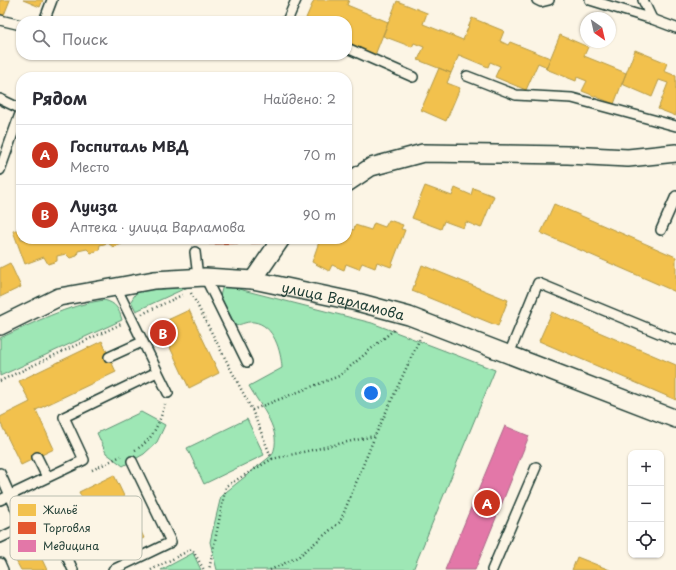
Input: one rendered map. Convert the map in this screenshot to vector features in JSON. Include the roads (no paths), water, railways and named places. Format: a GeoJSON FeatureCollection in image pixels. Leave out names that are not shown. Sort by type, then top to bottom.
{"type":"FeatureCollection","features":[{"type":"Feature","properties":{"kind":"street"},"geometry":{"type":"LineString","coordinates":[[352,180],[371,167],[423,154],[568,155],[628,158],[676,153]]}},
{"type":"Feature","properties":{"kind":"street"},"geometry":{"type":"LineString","coordinates":[[253,280],[278,244]]}},
{"type":"Feature","properties":{"kind":"street","name":"улица Варламова"},"geometry":{"type":"LineString","coordinates":[[0,326],[59,297],[154,280],[201,283],[253,280],[357,302],[409,316],[676,419]]}},
{"type":"Feature","properties":{"kind":"lane"},"geometry":{"type":"LineString","coordinates":[[46,16],[52,0]]}},
{"type":"Feature","properties":{"kind":"lane"},"geometry":{"type":"LineString","coordinates":[[289,16],[296,0]]}},
{"type":"Feature","properties":{"kind":"lane"},"geometry":{"type":"LineString","coordinates":[[537,0],[541,2],[549,0]]}},
{"type":"Feature","properties":{"kind":"lane"},"geometry":{"type":"LineString","coordinates":[[590,0],[676,28]]}},
{"type":"Feature","properties":{"kind":"lane"},"geometry":{"type":"LineString","coordinates":[[643,0],[652,19]]}},
{"type":"Feature","properties":{"kind":"lane"},"geometry":{"type":"LineString","coordinates":[[0,20],[16,24]]}},
{"type":"Feature","properties":{"kind":"lane"},"geometry":{"type":"LineString","coordinates":[[352,50],[413,77]]}},
{"type":"Feature","properties":{"kind":"lane"},"geometry":{"type":"LineString","coordinates":[[467,76],[516,95],[572,98],[676,126]]}},
{"type":"Feature","properties":{"kind":"lane"},"geometry":{"type":"LineString","coordinates":[[0,99],[16,107]]}},
{"type":"Feature","properties":{"kind":"lane"},"geometry":{"type":"LineString","coordinates":[[0,170],[16,125]]}},
{"type":"Feature","properties":{"kind":"lane"},"geometry":{"type":"LineString","coordinates":[[12,137],[16,138]]}},
{"type":"Feature","properties":{"kind":"lane"},"geometry":{"type":"LineString","coordinates":[[661,230],[676,196]]}},
{"type":"Feature","properties":{"kind":"lane"},"geometry":{"type":"LineString","coordinates":[[195,252],[201,283],[247,362]]}},
{"type":"Feature","properties":{"kind":"lane"},"geometry":{"type":"LineString","coordinates":[[509,354],[538,283],[676,340]]}},
{"type":"Feature","properties":{"kind":"lane"},"geometry":{"type":"LineString","coordinates":[[116,287],[168,394]]}},
{"type":"Feature","properties":{"kind":"lane"},"geometry":{"type":"LineString","coordinates":[[110,357],[142,342]]}},
{"type":"Feature","properties":{"kind":"lane"},"geometry":{"type":"LineString","coordinates":[[0,500],[84,460],[64,417],[157,372]]}},
{"type":"Feature","properties":{"kind":"lane"},"geometry":{"type":"LineString","coordinates":[[37,457],[47,478]]}},
{"type":"Feature","properties":{"kind":"lane"},"geometry":{"type":"LineString","coordinates":[[132,461],[171,542],[142,556]]}},
{"type":"Feature","properties":{"kind":"lane"},"geometry":{"type":"LineString","coordinates":[[492,570],[536,467]]}},
{"type":"Feature","properties":{"kind":"lane"},"geometry":{"type":"LineString","coordinates":[[0,473],[10,495]]}},
{"type":"Feature","properties":{"kind":"lane"},"geometry":{"type":"LineString","coordinates":[[0,538],[10,533]]}},
{"type":"Feature","properties":{"kind":"lane"},"geometry":{"type":"LineString","coordinates":[[68,560],[73,570]]}},
{"type":"Feature","properties":{"kind":"lane"},"geometry":{"type":"LineString","coordinates":[[113,570],[134,560]]}},
{"type":"Feature","properties":{"kind":"lane"},"geometry":{"type":"LineString","coordinates":[[0,563],[3,570]]}},
{"type":"Feature","properties":{"kind":"place","name":"Луиза"},"geometry":{"type":"Point","coordinates":[163,333]}},
{"type":"Feature","properties":{"kind":"place","name":"Госпиталь МВД"},"geometry":{"type":"Point","coordinates":[487,503]}}]}
